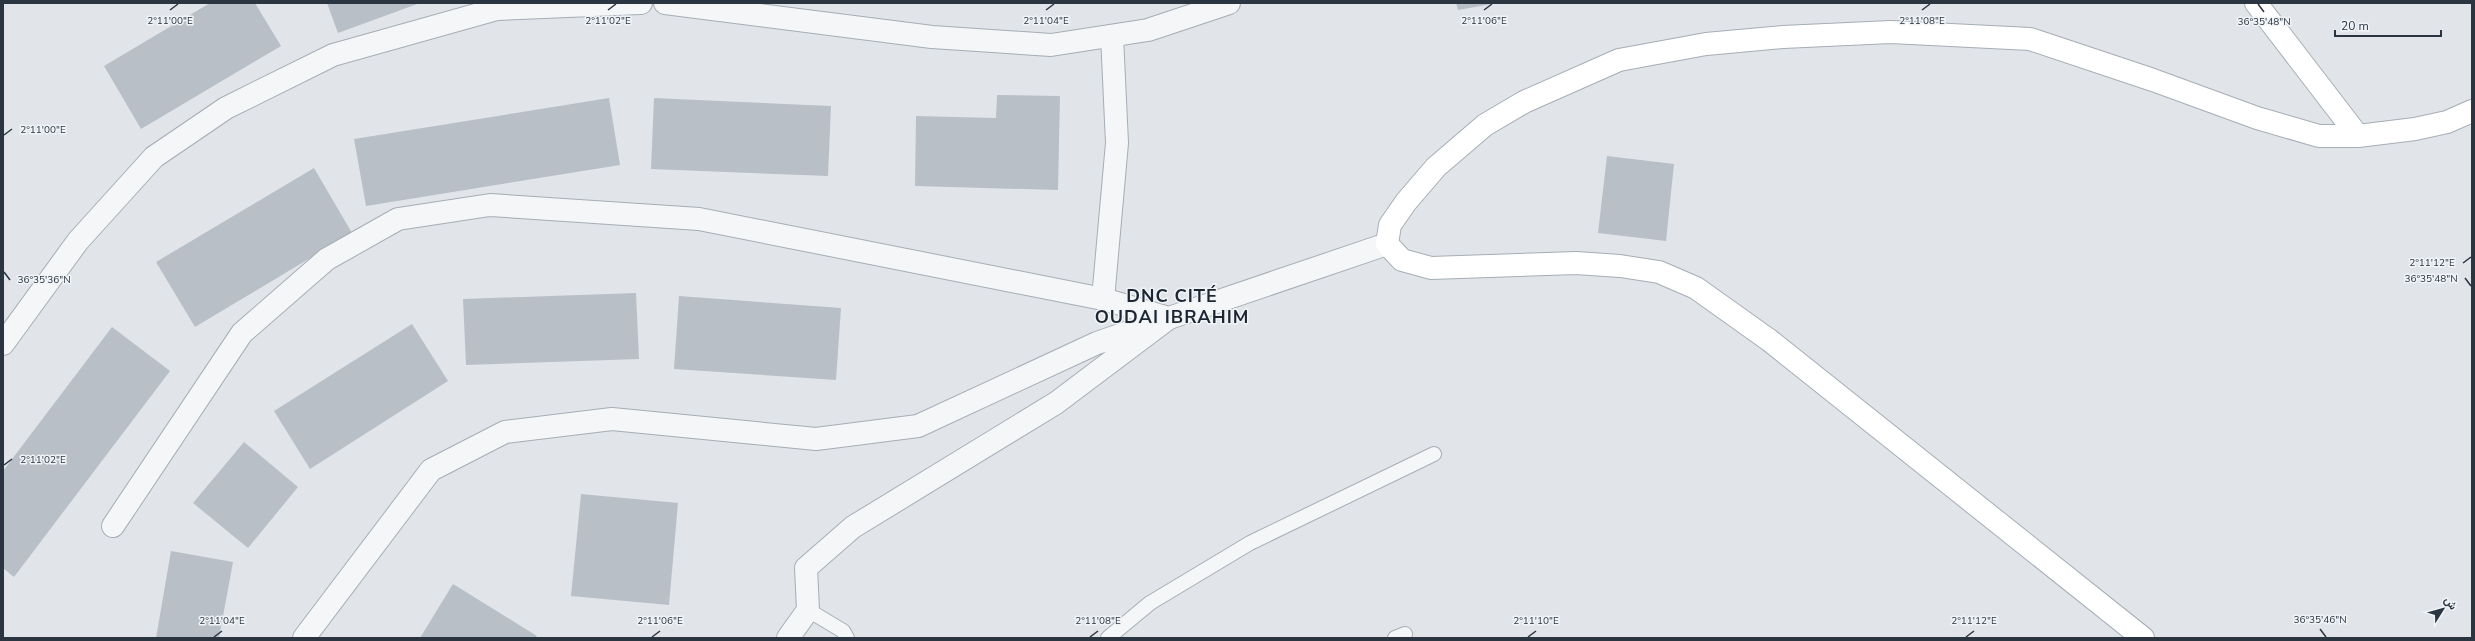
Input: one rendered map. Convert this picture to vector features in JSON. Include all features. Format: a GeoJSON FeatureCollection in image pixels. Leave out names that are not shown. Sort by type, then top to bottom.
{"type":"FeatureCollection","features":[{"type":"Feature","properties":{"kind":"main road"},"geometry":{"type":"LineString","coordinates":[[2256,3],[2358,136]]}},
{"type":"Feature","properties":{"kind":"main road"},"geometry":{"type":"LineString","coordinates":[[2143,638],[1769,340],[1696,288],[1659,272],[1620,266],[1576,263],[1431,268],[1402,260],[1387,244],[1390,225],[1406,202],[1436,167],[1485,125],[1524,102],[1619,60],[1706,44],[1783,36],[1891,32],[2030,39],[2153,80],[2257,118],[2320,136],[2358,136],[2415,129],[2447,122],[2472,110]]}},
{"type":"Feature","properties":{"kind":"street"},"geometry":{"type":"LineString","coordinates":[[3,344],[78,241],[154,157],[226,108],[334,55],[497,10],[641,3]]}},
{"type":"Feature","properties":{"kind":"street"},"geometry":{"type":"LineString","coordinates":[[665,3],[940,38],[1051,45],[1148,30],[1229,3]]}},
{"type":"Feature","properties":{"kind":"street"},"geometry":{"type":"LineString","coordinates":[[1103,300],[1117,143],[1112,36]]}},
{"type":"Feature","properties":{"kind":"street"},"geometry":{"type":"LineString","coordinates":[[113,526],[242,333],[327,259],[398,219],[490,205],[699,219],[1103,300],[1169,318]]}},
{"type":"Feature","properties":{"kind":"street"},"geometry":{"type":"LineString","coordinates":[[304,638],[430,470],[505,432],[612,419],[816,439],[918,426],[1097,342],[1387,244]]}},
{"type":"Feature","properties":{"kind":"street"},"geometry":{"type":"LineString","coordinates":[[788,638],[808,610],[806,568],[853,527],[1056,402],[1169,318]]}},
{"type":"Feature","properties":{"kind":"lane"},"geometry":{"type":"LineString","coordinates":[[1108,638],[1150,603],[1250,543],[1434,454]]}},
{"type":"Feature","properties":{"kind":"lane"},"geometry":{"type":"LineString","coordinates":[[808,610],[843,631],[847,638]]}},
{"type":"Feature","properties":{"kind":"building"},"geometry":{"type":"Polygon","coordinates":[[[210,3],[255,3],[281,46],[141,129],[104,66],[210,3]]]}},
{"type":"Feature","properties":{"kind":"building"},"geometry":{"type":"Polygon","coordinates":[[[327,3],[420,3],[338,33],[327,3]]]}},
{"type":"Feature","properties":{"kind":"building"},"geometry":{"type":"Polygon","coordinates":[[[1456,3],[1492,3],[1492,4],[1458,10],[1456,3]]]}},
{"type":"Feature","properties":{"kind":"building"},"geometry":{"type":"Polygon","coordinates":[[[997,95],[1060,96],[1058,190],[915,186],[916,116],[996,118],[997,95]]]}},
{"type":"Feature","properties":{"kind":"building"},"geometry":{"type":"Polygon","coordinates":[[[609,98],[620,165],[366,206],[354,139],[609,98]]]}},
{"type":"Feature","properties":{"kind":"building"},"geometry":{"type":"Polygon","coordinates":[[[654,98],[831,106],[828,176],[651,169],[654,98]]]}},
{"type":"Feature","properties":{"kind":"building"},"geometry":{"type":"Polygon","coordinates":[[[1607,156],[1674,164],[1666,241],[1598,233],[1607,156]]]}},
{"type":"Feature","properties":{"kind":"building"},"geometry":{"type":"Polygon","coordinates":[[[314,168],[352,233],[195,327],[156,262],[314,168]]]}},
{"type":"Feature","properties":{"kind":"building"},"geometry":{"type":"Polygon","coordinates":[[[636,293],[639,359],[466,365],[463,299],[636,293]]]}},
{"type":"Feature","properties":{"kind":"building"},"geometry":{"type":"Polygon","coordinates":[[[679,296],[841,308],[836,380],[674,369],[679,296]]]}},
{"type":"Feature","properties":{"kind":"building"},"geometry":{"type":"Polygon","coordinates":[[[412,324],[448,381],[310,469],[274,411],[412,324]]]}},
{"type":"Feature","properties":{"kind":"building"},"geometry":{"type":"Polygon","coordinates":[[[112,327],[170,371],[14,577],[3,568],[3,471],[112,327]]]}},
{"type":"Feature","properties":{"kind":"building"},"geometry":{"type":"Polygon","coordinates":[[[244,442],[298,487],[248,548],[193,503],[244,442]]]}},
{"type":"Feature","properties":{"kind":"building"},"geometry":{"type":"Polygon","coordinates":[[[581,494],[678,503],[669,605],[571,596],[581,494]]]}},
{"type":"Feature","properties":{"kind":"building"},"geometry":{"type":"Polygon","coordinates":[[[171,551],[233,562],[219,638],[156,638],[171,551]]]}},
{"type":"Feature","properties":{"kind":"building"},"geometry":{"type":"Polygon","coordinates":[[[453,584],[537,636],[535,638],[420,638],[453,584]]]}},
{"type":"Feature","properties":{"kind":"district","name":"DNC CITÉ OUDAI IBRAHIM"},"geometry":{"type":"Point","coordinates":[1172,306]}}]}
